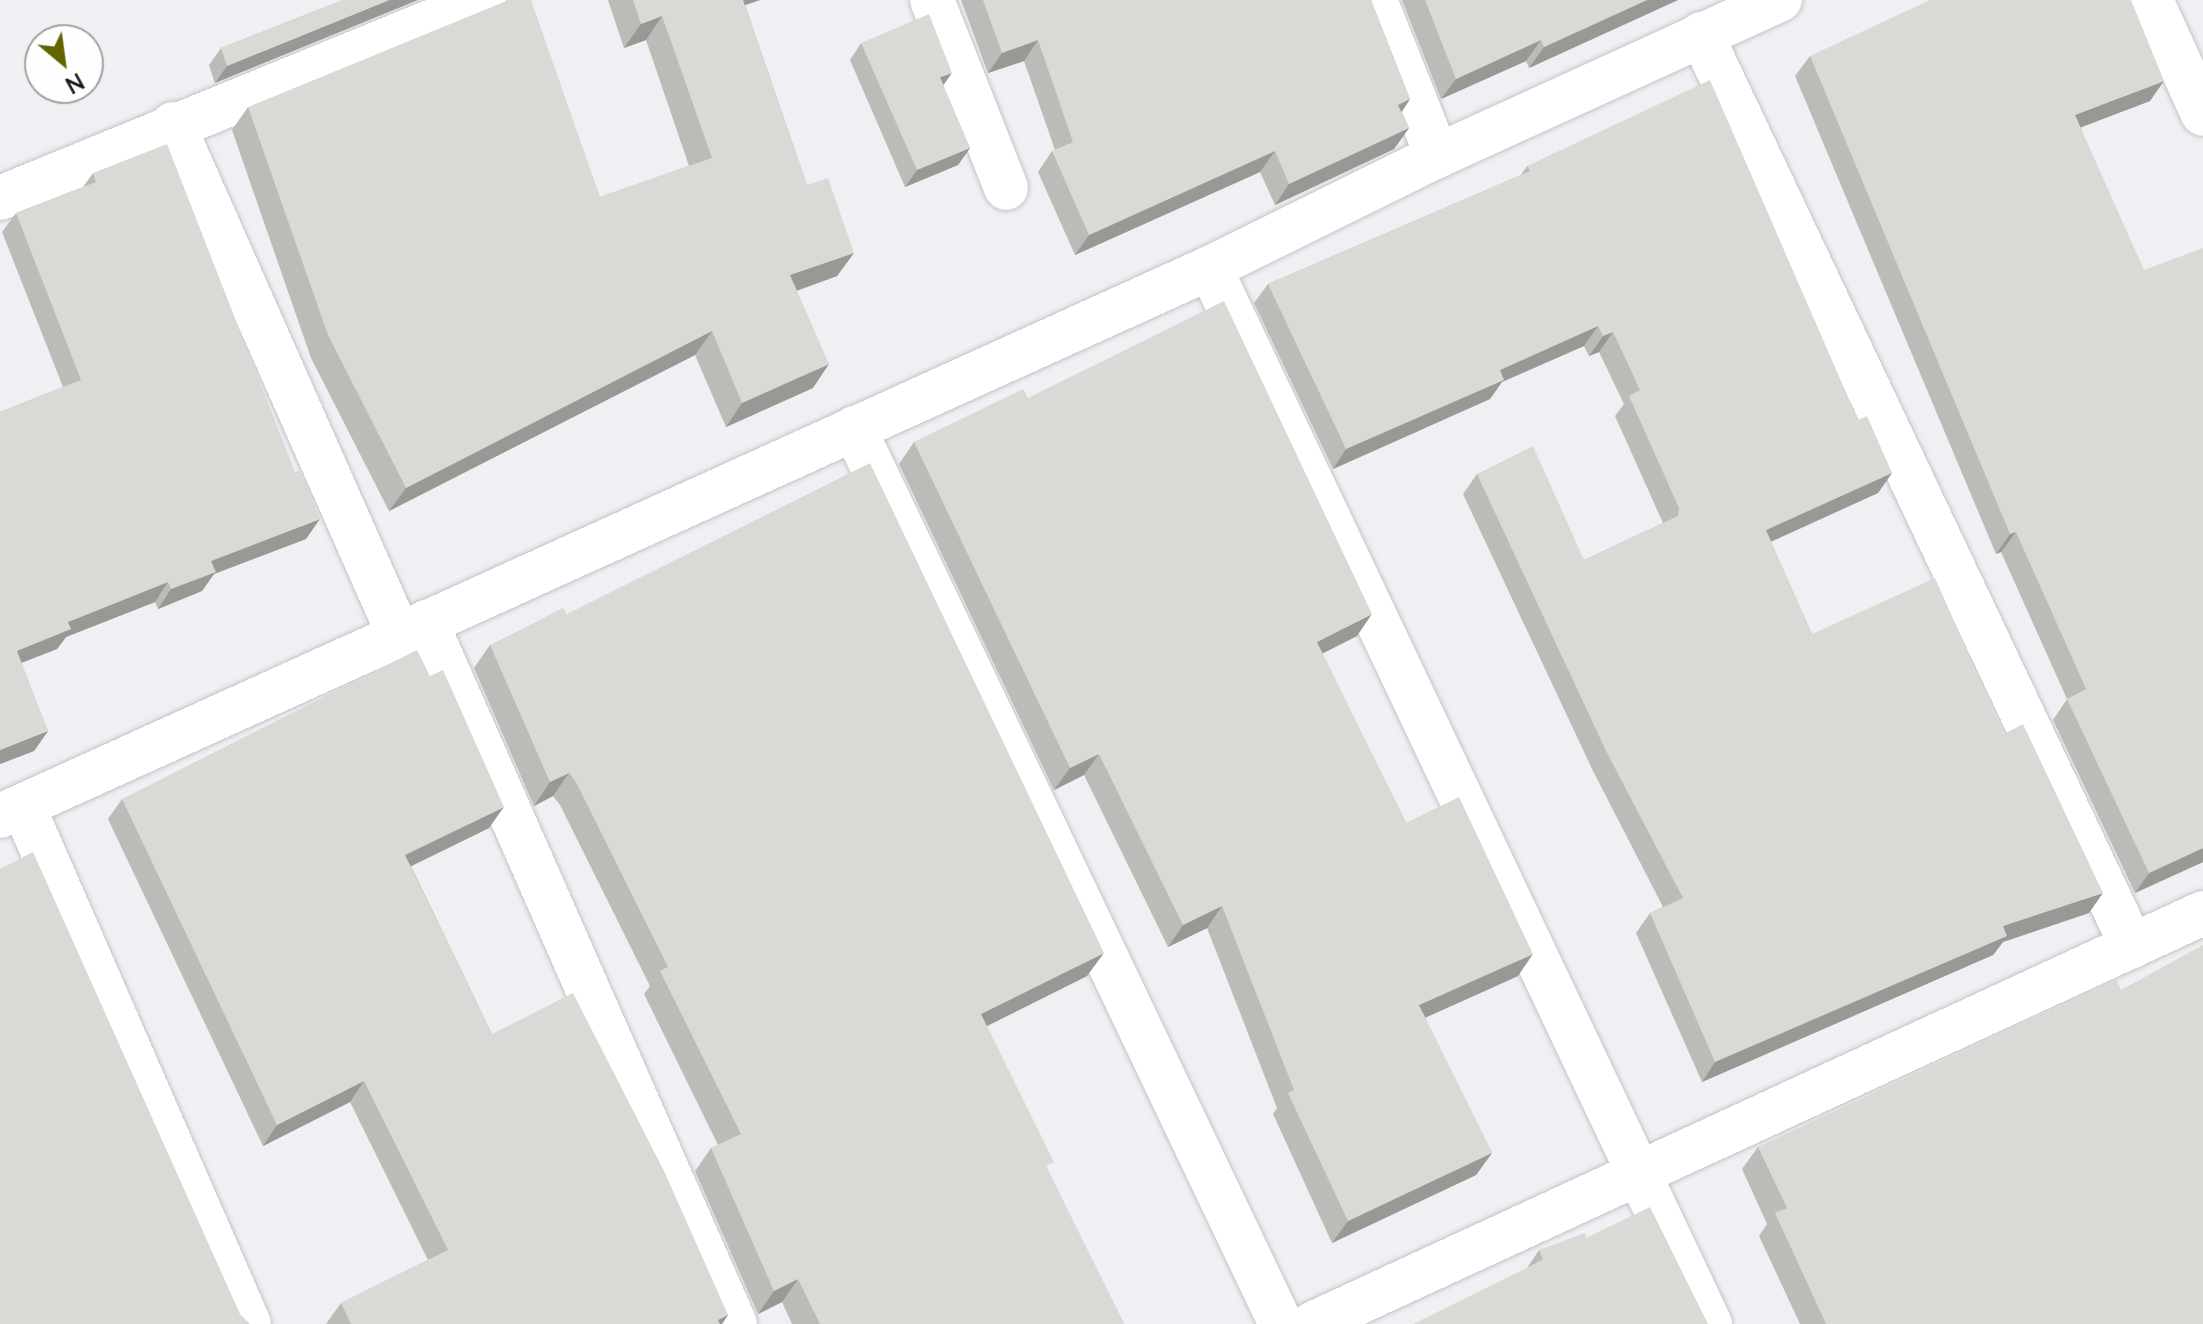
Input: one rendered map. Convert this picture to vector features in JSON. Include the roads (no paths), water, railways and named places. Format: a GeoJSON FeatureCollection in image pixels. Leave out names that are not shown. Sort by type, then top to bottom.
{"type":"FeatureCollection","features":[{"type":"Feature","properties":{"kind":"street"},"geometry":{"type":"LineString","coordinates":[[0,198],[173,124],[484,0]]}},
{"type":"Feature","properties":{"kind":"street"},"geometry":{"type":"LineString","coordinates":[[932,0],[1006,188]]}},
{"type":"Feature","properties":{"kind":"street"},"geometry":{"type":"LineString","coordinates":[[1375,0],[1437,156]]}},
{"type":"Feature","properties":{"kind":"street"},"geometry":{"type":"LineString","coordinates":[[249,1324],[12,811],[1210,268],[1437,156],[1780,0]]}},
{"type":"Feature","properties":{"kind":"street"},"geometry":{"type":"LineString","coordinates":[[2151,0],[2203,114]]}},
{"type":"Feature","properties":{"kind":"street"},"geometry":{"type":"LineString","coordinates":[[1701,34],[2132,946]]}},
{"type":"Feature","properties":{"kind":"street"},"geometry":{"type":"LineString","coordinates":[[173,124],[413,628],[735,1324]]}},
{"type":"Feature","properties":{"kind":"street"},"geometry":{"type":"LineString","coordinates":[[1210,268],[1710,1324]]}},
{"type":"Feature","properties":{"kind":"street"},"geometry":{"type":"LineString","coordinates":[[854,428],[1281,1324]]}},
{"type":"Feature","properties":{"kind":"street"},"geometry":{"type":"LineString","coordinates":[[1312,1324],[1639,1177],[2203,913]]}}]}
